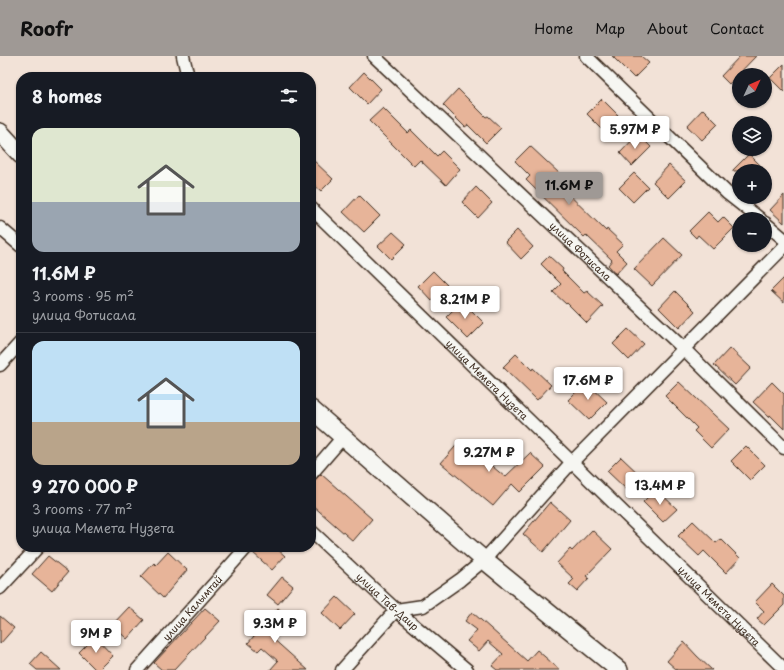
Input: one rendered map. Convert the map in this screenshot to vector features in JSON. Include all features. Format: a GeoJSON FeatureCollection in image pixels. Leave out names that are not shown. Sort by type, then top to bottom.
{"type":"FeatureCollection","features":[{"type":"Feature","properties":{"kind":"main road"},"geometry":{"type":"LineString","coordinates":[[0,132],[16,150]]}},
{"type":"Feature","properties":{"kind":"main road"},"geometry":{"type":"LineString","coordinates":[[0,143],[16,153]]}},
{"type":"Feature","properties":{"kind":"main road"},"geometry":{"type":"LineString","coordinates":[[316,413],[484,560],[619,670]]}},
{"type":"Feature","properties":{"kind":"street"},"geometry":{"type":"LineString","coordinates":[[183,56],[187,72]]}},
{"type":"Feature","properties":{"kind":"street","name":"улица Фотисала"},"geometry":{"type":"LineString","coordinates":[[374,56],[683,348],[784,448]]}},
{"type":"Feature","properties":{"kind":"street"},"geometry":{"type":"LineString","coordinates":[[586,56],[727,193],[751,212]]}},
{"type":"Feature","properties":{"kind":"street","name":"улица Мемета Нузета"},"geometry":{"type":"LineString","coordinates":[[316,213],[784,669]]}},
{"type":"Feature","properties":{"kind":"street"},"geometry":{"type":"LineString","coordinates":[[0,228],[16,242]]}},
{"type":"Feature","properties":{"kind":"street"},"geometry":{"type":"LineString","coordinates":[[772,229],[784,239]]}},
{"type":"Feature","properties":{"kind":"street"},"geometry":{"type":"LineString","coordinates":[[342,670],[396,610],[423,606],[460,580],[484,560],[571,463],[784,247]]}},
{"type":"Feature","properties":{"kind":"street"},"geometry":{"type":"LineString","coordinates":[[0,365],[16,347]]}},
{"type":"Feature","properties":{"kind":"street"},"geometry":{"type":"LineString","coordinates":[[316,468],[343,437]]}},
{"type":"Feature","properties":{"kind":"street","name":"улица Тав-Даир"},"geometry":{"type":"LineString","coordinates":[[316,536],[396,610],[467,670]]}},
{"type":"Feature","properties":{"kind":"street"},"geometry":{"type":"LineString","coordinates":[[0,588],[33,552]]}},
{"type":"Feature","properties":{"kind":"street","name":"улица Калымтай"},"geometry":{"type":"LineString","coordinates":[[137,670],[243,552]]}},
{"type":"Feature","properties":{"kind":"building"},"geometry":{"type":"Polygon","coordinates":[[[612,56],[641,56],[649,63],[634,78],[612,56]]]}},
{"type":"Feature","properties":{"kind":"building"},"geometry":{"type":"Polygon","coordinates":[[[740,56],[756,56],[744,68],[732,68],[732,81],[729,84],[721,76],[740,56]]]}},
{"type":"Feature","properties":{"kind":"building"},"geometry":{"type":"Polygon","coordinates":[[[784,64],[784,92],[772,80],[772,76],[784,64]]]}},
{"type":"Feature","properties":{"kind":"building"},"geometry":{"type":"Polygon","coordinates":[[[364,72],[381,89],[367,104],[350,87],[364,72]]]}},
{"type":"Feature","properties":{"kind":"building"},"geometry":{"type":"Polygon","coordinates":[[[458,89],[486,117],[488,116],[501,128],[486,143],[468,125],[465,127],[443,105],[458,89]]]}},
{"type":"Feature","properties":{"kind":"building"},"geometry":{"type":"Polygon","coordinates":[[[602,99],[618,115],[603,130],[587,114],[602,99]]]}},
{"type":"Feature","properties":{"kind":"building"},"geometry":{"type":"Polygon","coordinates":[[[383,108],[408,133],[411,130],[437,156],[442,151],[460,169],[446,185],[420,160],[414,166],[369,121],[383,108]]]}},
{"type":"Feature","properties":{"kind":"building"},"geometry":{"type":"Polygon","coordinates":[[[703,109],[718,124],[702,140],[687,126],[703,109]]]}},
{"type":"Feature","properties":{"kind":"building"},"geometry":{"type":"Polygon","coordinates":[[[638,134],[651,147],[632,166],[620,153],[638,134]]]}},
{"type":"Feature","properties":{"kind":"building"},"geometry":{"type":"Polygon","coordinates":[[[530,146],[560,174],[554,180],[606,231],[607,229],[623,244],[616,251],[627,262],[616,274],[608,265],[612,260],[586,235],[584,237],[526,180],[530,176],[515,161],[530,146]]]}},
{"type":"Feature","properties":{"kind":"building"},"geometry":{"type":"Polygon","coordinates":[[[747,156],[751,156],[759,164],[739,164],[747,156]]]}},
{"type":"Feature","properties":{"kind":"building"},"geometry":{"type":"Polygon","coordinates":[[[316,163],[333,179],[321,191],[316,186],[316,163]]]}},
{"type":"Feature","properties":{"kind":"building"},"geometry":{"type":"Polygon","coordinates":[[[669,165],[686,181],[669,198],[653,182],[669,165]]]}},
{"type":"Feature","properties":{"kind":"building"},"geometry":{"type":"Polygon","coordinates":[[[634,173],[648,187],[633,202],[619,188],[634,173]]]}},
{"type":"Feature","properties":{"kind":"building"},"geometry":{"type":"Polygon","coordinates":[[[476,187],[492,203],[478,218],[462,202],[476,187]]]}},
{"type":"Feature","properties":{"kind":"building"},"geometry":{"type":"Polygon","coordinates":[[[359,195],[380,216],[364,232],[343,212],[359,195]]]}},
{"type":"Feature","properties":{"kind":"building"},"geometry":{"type":"Polygon","coordinates":[[[784,195],[784,223],[770,210],[784,195]]]}},
{"type":"Feature","properties":{"kind":"building"},"geometry":{"type":"Polygon","coordinates":[[[708,212],[718,222],[723,217],[732,226],[732,230],[713,249],[698,235],[696,238],[689,231],[708,212]]]}},
{"type":"Feature","properties":{"kind":"building"},"geometry":{"type":"Polygon","coordinates":[[[517,230],[533,247],[521,259],[505,242],[517,230]]]}},
{"type":"Feature","properties":{"kind":"building"},"geometry":{"type":"Polygon","coordinates":[[[393,232],[406,244],[391,259],[378,246],[393,232]]]}},
{"type":"Feature","properties":{"kind":"building"},"geometry":{"type":"Polygon","coordinates":[[[664,238],[682,255],[652,286],[634,269],[664,238]]]}},
{"type":"Feature","properties":{"kind":"building"},"geometry":{"type":"Polygon","coordinates":[[[549,256],[563,269],[562,271],[584,293],[587,291],[603,306],[587,323],[567,303],[566,304],[553,292],[561,284],[541,264],[549,256]]]}},
{"type":"Feature","properties":{"kind":"building"},"geometry":{"type":"Polygon","coordinates":[[[433,271],[447,285],[432,301],[418,286],[433,271]]]}},
{"type":"Feature","properties":{"kind":"building"},"geometry":{"type":"Polygon","coordinates":[[[784,278],[784,303],[771,291],[784,278]]]}},
{"type":"Feature","properties":{"kind":"building"},"geometry":{"type":"Polygon","coordinates":[[[675,291],[695,311],[679,328],[659,308],[675,291]]]}},
{"type":"Feature","properties":{"kind":"building"},"geometry":{"type":"Polygon","coordinates":[[[462,301],[484,323],[468,339],[446,317],[462,301]]]}},
{"type":"Feature","properties":{"kind":"building"},"geometry":{"type":"Polygon","coordinates":[[[628,329],[644,344],[629,360],[613,344],[628,329]]]}},
{"type":"Feature","properties":{"kind":"building"},"geometry":{"type":"Polygon","coordinates":[[[730,348],[751,368],[735,385],[714,365],[730,348]]]}},
{"type":"Feature","properties":{"kind":"building"},"geometry":{"type":"Polygon","coordinates":[[[516,354],[532,370],[533,368],[551,385],[537,400],[503,367],[516,354]]]}},
{"type":"Feature","properties":{"kind":"building"},"geometry":{"type":"Polygon","coordinates":[[[586,382],[607,402],[589,420],[568,400],[586,382]]]}},
{"type":"Feature","properties":{"kind":"building"},"geometry":{"type":"Polygon","coordinates":[[[679,382],[729,429],[711,448],[694,431],[697,428],[665,396],[679,382]]]}},
{"type":"Feature","properties":{"kind":"building"},"geometry":{"type":"Polygon","coordinates":[[[772,382],[784,394],[784,429],[770,415],[769,417],[753,402],[772,382]]]}},
{"type":"Feature","properties":{"kind":"building"},"geometry":{"type":"Polygon","coordinates":[[[461,440],[505,477],[530,453],[545,467],[520,492],[512,484],[493,506],[441,463],[461,440]]]}},
{"type":"Feature","properties":{"kind":"building"},"geometry":{"type":"Polygon","coordinates":[[[746,446],[765,465],[750,480],[731,461],[746,446]]]}},
{"type":"Feature","properties":{"kind":"building"},"geometry":{"type":"Polygon","coordinates":[[[621,457],[641,476],[627,490],[607,471],[621,457]]]}},
{"type":"Feature","properties":{"kind":"building"},"geometry":{"type":"Polygon","coordinates":[[[321,474],[372,519],[353,541],[316,508],[316,479],[321,474]]]}},
{"type":"Feature","properties":{"kind":"building"},"geometry":{"type":"Polygon","coordinates":[[[656,489],[677,509],[663,522],[643,502],[656,489]]]}},
{"type":"Feature","properties":{"kind":"building"},"geometry":{"type":"Polygon","coordinates":[[[550,502],[570,520],[543,552],[523,534],[550,502]]]}},
{"type":"Feature","properties":{"kind":"building"},"geometry":{"type":"Polygon","coordinates":[[[693,521],[716,543],[721,539],[740,558],[726,573],[704,551],[699,556],[678,536],[693,521]]]}},
{"type":"Feature","properties":{"kind":"building"},"geometry":{"type":"Polygon","coordinates":[[[592,530],[612,549],[586,576],[589,578],[577,591],[569,584],[574,579],[557,563],[570,549],[572,551],[592,530]]]}},
{"type":"Feature","properties":{"kind":"building"},"geometry":{"type":"Polygon","coordinates":[[[168,552],[187,570],[163,598],[141,577],[154,563],[156,565],[168,552]]]}},
{"type":"Feature","properties":{"kind":"building"},"geometry":{"type":"Polygon","coordinates":[[[252,552],[281,552],[285,556],[272,570],[252,552]]]}},
{"type":"Feature","properties":{"kind":"building"},"geometry":{"type":"Polygon","coordinates":[[[48,556],[68,572],[52,591],[32,574],[48,556]]]}},
{"type":"Feature","properties":{"kind":"building"},"geometry":{"type":"Polygon","coordinates":[[[282,577],[293,586],[278,604],[267,595],[282,577]]]}},
{"type":"Feature","properties":{"kind":"building"},"geometry":{"type":"Polygon","coordinates":[[[772,584],[784,596],[784,605],[764,625],[757,619],[764,611],[755,602],[772,584]]]}},
{"type":"Feature","properties":{"kind":"building"},"geometry":{"type":"Polygon","coordinates":[[[337,597],[355,614],[340,630],[322,613],[337,597]]]}},
{"type":"Feature","properties":{"kind":"building"},"geometry":{"type":"Polygon","coordinates":[[[129,607],[144,620],[127,639],[112,625],[129,607]]]}},
{"type":"Feature","properties":{"kind":"building"},"geometry":{"type":"Polygon","coordinates":[[[205,608],[220,621],[174,670],[162,670],[154,663],[205,608]]]}},
{"type":"Feature","properties":{"kind":"building"},"geometry":{"type":"Polygon","coordinates":[[[278,608],[288,617],[271,637],[308,670],[270,670],[278,661],[262,647],[258,651],[248,643],[278,608]]]}},
{"type":"Feature","properties":{"kind":"building"},"geometry":{"type":"Polygon","coordinates":[[[472,612],[527,661],[537,650],[560,670],[497,670],[492,666],[503,654],[488,641],[479,651],[467,641],[477,630],[465,621],[472,612]]]}},
{"type":"Feature","properties":{"kind":"building"},"geometry":{"type":"Polygon","coordinates":[[[0,616],[14,628],[0,644],[0,616]]]}},
{"type":"Feature","properties":{"kind":"building"},"geometry":{"type":"Polygon","coordinates":[[[95,637],[113,656],[99,670],[96,670],[79,653],[95,637]]]}},
{"type":"Feature","properties":{"kind":"building"},"geometry":{"type":"Polygon","coordinates":[[[684,642],[712,670],[677,670],[667,661],[684,642]]]}},
{"type":"Feature","properties":{"kind":"building"},"geometry":{"type":"Polygon","coordinates":[[[41,652],[61,670],[37,670],[30,664],[41,652]]]}}]}
